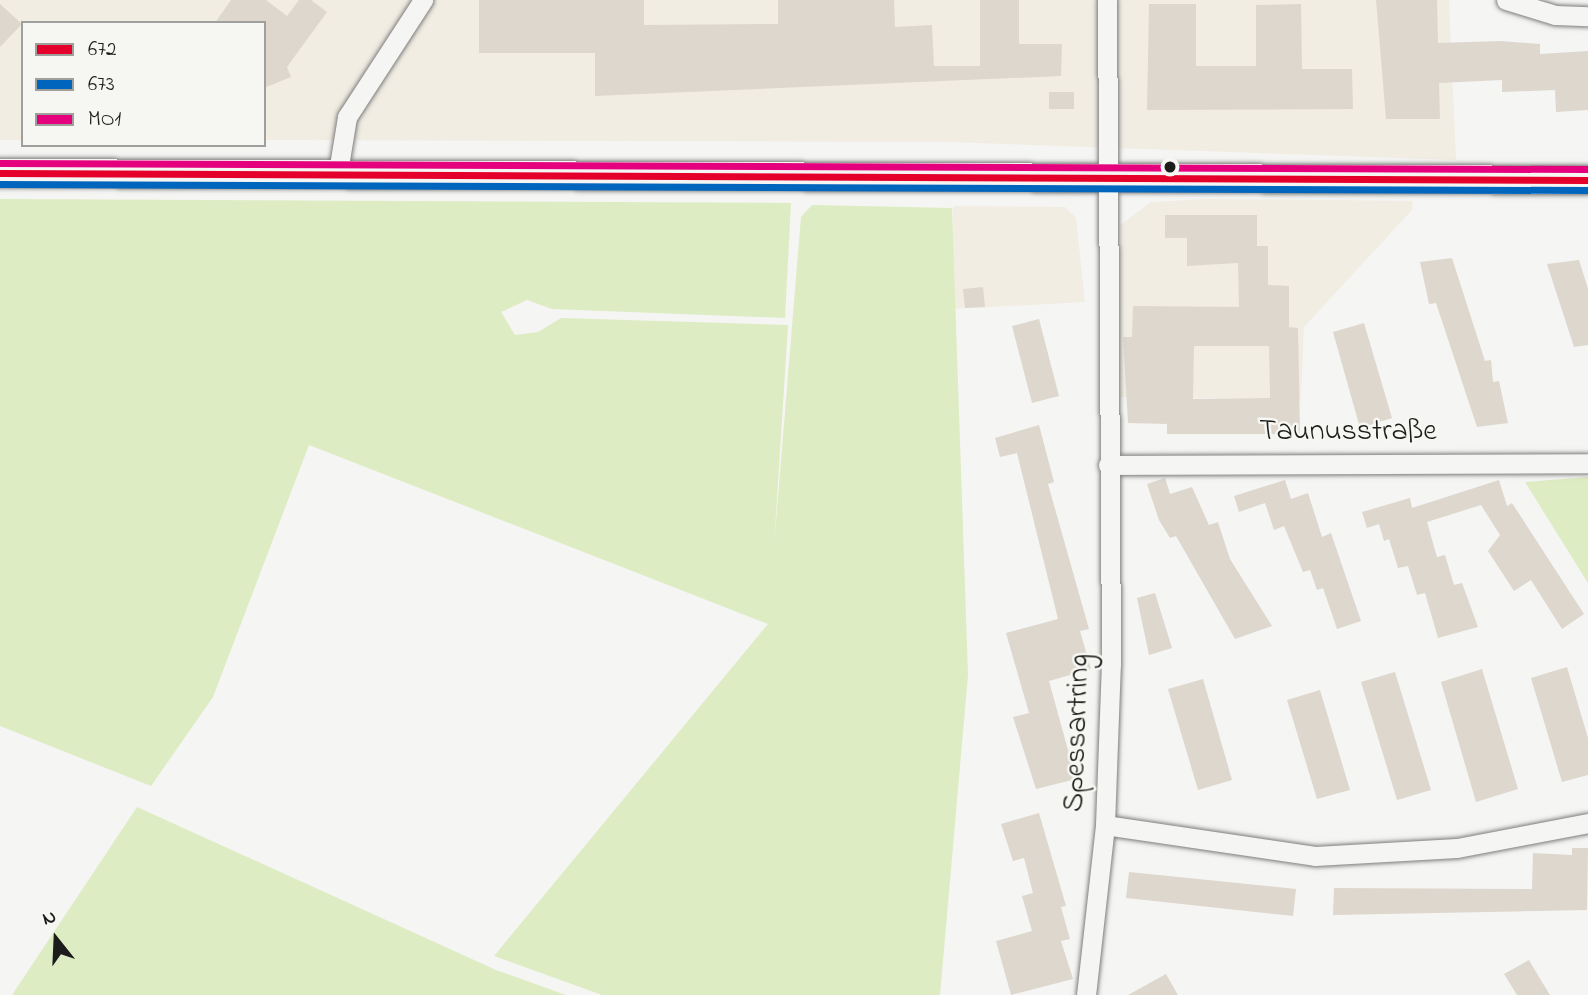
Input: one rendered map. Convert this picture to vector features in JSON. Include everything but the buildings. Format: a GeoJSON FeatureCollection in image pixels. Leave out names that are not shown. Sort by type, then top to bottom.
{"type":"FeatureCollection","features":[{"type":"Feature","properties":{"kind":"main road"},"geometry":{"type":"LineString","coordinates":[[0,173],[338,172],[1588,180]]}},
{"type":"Feature","properties":{"kind":"street"},"geometry":{"type":"LineString","coordinates":[[338,172],[347,117],[423,0]]}},
{"type":"Feature","properties":{"kind":"street","name":"Spessartring"},"geometry":{"type":"LineString","coordinates":[[1086,995],[1105,825],[1108,465],[1107,0]]}},
{"type":"Feature","properties":{"kind":"street"},"geometry":{"type":"LineString","coordinates":[[1506,0],[1555,15],[1588,16]]}},
{"type":"Feature","properties":{"kind":"street","name":"Taunusstraße"},"geometry":{"type":"LineString","coordinates":[[1108,465],[1588,463]]}},
{"type":"Feature","properties":{"kind":"street"},"geometry":{"type":"LineString","coordinates":[[1105,825],[1315,856],[1457,848],[1588,823]]}},
{"type":"Feature","properties":{"kind":"shaded area"},"geometry":{"type":"Polygon","coordinates":[[[0,0],[1449,0],[1456,160],[948,142],[266,140],[266,21],[21,21],[21,140],[0,140],[0,0]]]}},
{"type":"Feature","properties":{"kind":"shaded area"},"geometry":{"type":"Polygon","coordinates":[[[1207,199],[1413,201],[1412,210],[1304,327],[1301,399],[1120,397],[1120,225],[1151,202],[1207,199]]]}},
{"type":"Feature","properties":{"kind":"shaded area"},"geometry":{"type":"Polygon","coordinates":[[[953,206],[1065,207],[1076,218],[1085,302],[952,309],[953,206]]]}},
{"type":"Feature","properties":{"kind":"green space"},"geometry":{"type":"Polygon","coordinates":[[[0,199],[791,203],[785,318],[552,309],[527,300],[501,312],[515,335],[538,332],[561,318],[788,325],[774,546],[801,217],[812,205],[952,208],[968,675],[940,995],[602,995],[494,956],[768,624],[309,445],[213,697],[151,786],[0,726],[0,199]]]}},
{"type":"Feature","properties":{"kind":"green space"},"geometry":{"type":"Polygon","coordinates":[[[1588,477],[1588,583],[1525,482],[1588,477]]]}},
{"type":"Feature","properties":{"kind":"green space"},"geometry":{"type":"Polygon","coordinates":[[[137,807],[496,970],[566,995],[12,995],[137,807]]]}},
{"type":"Feature","properties":{"kind":"transit line","name":"MO1"},"geometry":{"type":"LineString","coordinates":[[0,163],[1588,169]]}},
{"type":"Feature","properties":{"kind":"transit line","name":"672"},"geometry":{"type":"LineString","coordinates":[[0,173],[1588,180]]}},
{"type":"Feature","properties":{"kind":"transit line","name":"673"},"geometry":{"type":"LineString","coordinates":[[0,184],[1588,190]]}}]}
